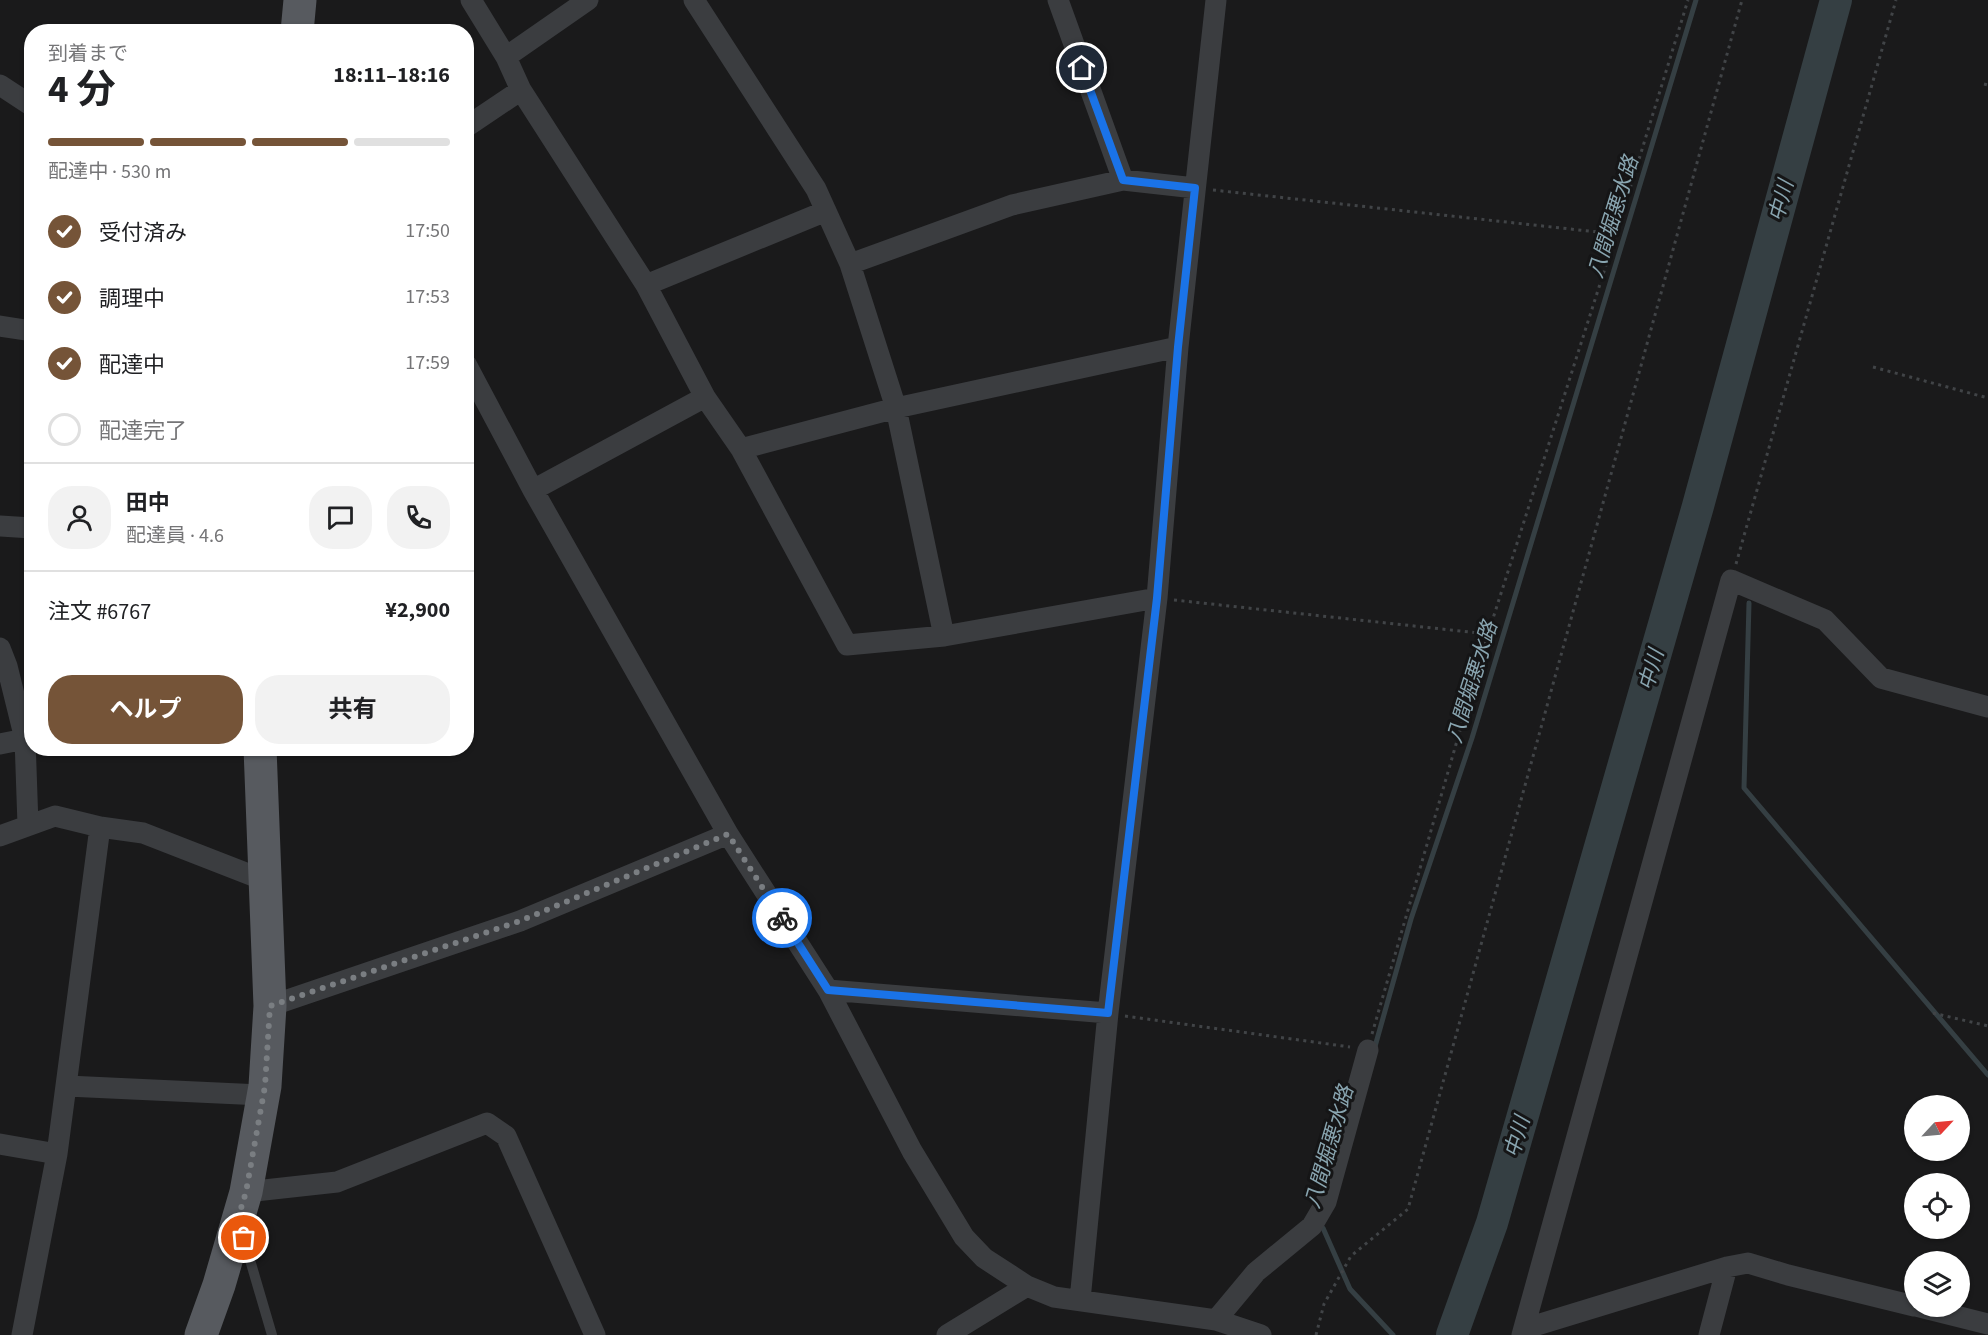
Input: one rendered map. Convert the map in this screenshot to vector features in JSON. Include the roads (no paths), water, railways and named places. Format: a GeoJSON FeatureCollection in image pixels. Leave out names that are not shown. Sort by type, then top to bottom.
{"type":"FeatureCollection","features":[{"type":"Feature","properties":{"kind":"main road"},"geometry":{"type":"LineString","coordinates":[[298,24],[300,0]]}},
{"type":"Feature","properties":{"kind":"main road"},"geometry":{"type":"LineString","coordinates":[[201,1335],[219,1285],[242,1205],[263,1095],[270,1006],[261,756]]}},
{"type":"Feature","properties":{"kind":"street"},"geometry":{"type":"LineString","coordinates":[[471,0],[506,57],[521,90],[646,285],[705,397],[741,449],[847,645],[944,636],[1157,598]]}},
{"type":"Feature","properties":{"kind":"street"},"geometry":{"type":"LineString","coordinates":[[506,57],[588,0]]}},
{"type":"Feature","properties":{"kind":"street"},"geometry":{"type":"LineString","coordinates":[[694,0],[816,189],[850,264],[896,408],[944,636]]}},
{"type":"Feature","properties":{"kind":"street"},"geometry":{"type":"LineString","coordinates":[[1058,0],[1123,180]]}},
{"type":"Feature","properties":{"kind":"street"},"geometry":{"type":"LineString","coordinates":[[1080,1300],[1108,1013],[1157,598],[1178,347],[1216,0]]}},
{"type":"Feature","properties":{"kind":"street"},"geometry":{"type":"LineString","coordinates":[[0,85],[24,101]]}},
{"type":"Feature","properties":{"kind":"street"},"geometry":{"type":"LineString","coordinates":[[474,122],[521,90]]}},
{"type":"Feature","properties":{"kind":"street"},"geometry":{"type":"LineString","coordinates":[[850,264],[1012,205],[1123,180],[1195,188]]}},
{"type":"Feature","properties":{"kind":"street"},"geometry":{"type":"LineString","coordinates":[[646,285],[826,211]]}},
{"type":"Feature","properties":{"kind":"street"},"geometry":{"type":"LineString","coordinates":[[0,326],[24,330]]}},
{"type":"Feature","properties":{"kind":"street"},"geometry":{"type":"LineString","coordinates":[[741,449],[896,408],[1178,347]]}},
{"type":"Feature","properties":{"kind":"street"},"geometry":{"type":"LineString","coordinates":[[474,379],[533,490],[728,834],[828,990],[912,1152],[964,1237],[984,1258],[1027,1286],[1054,1297],[1228,1327],[1261,1335]]}},
{"type":"Feature","properties":{"kind":"street"},"geometry":{"type":"LineString","coordinates":[[533,490],[705,397]]}},
{"type":"Feature","properties":{"kind":"street"},"geometry":{"type":"LineString","coordinates":[[0,526],[24,528]]}},
{"type":"Feature","properties":{"kind":"street"},"geometry":{"type":"LineString","coordinates":[[1523,1332],[1731,580],[1825,620],[1881,678],[1988,706]]}},
{"type":"Feature","properties":{"kind":"street"},"geometry":{"type":"LineString","coordinates":[[0,648],[7,666],[24,736]]}},
{"type":"Feature","properties":{"kind":"street"},"geometry":{"type":"LineString","coordinates":[[0,744],[24,740]]}},
{"type":"Feature","properties":{"kind":"street"},"geometry":{"type":"LineString","coordinates":[[26,756],[28,825]]}},
{"type":"Feature","properties":{"kind":"street"},"geometry":{"type":"LineString","coordinates":[[0,836],[55,816],[100,827],[143,833],[264,880]]}},
{"type":"Feature","properties":{"kind":"street"},"geometry":{"type":"LineString","coordinates":[[22,1335],[57,1154],[100,827]]}},
{"type":"Feature","properties":{"kind":"street"},"geometry":{"type":"LineString","coordinates":[[270,1006],[520,921],[728,834]]}},
{"type":"Feature","properties":{"kind":"street"},"geometry":{"type":"LineString","coordinates":[[828,990],[1108,1013]]}},
{"type":"Feature","properties":{"kind":"street"},"geometry":{"type":"LineString","coordinates":[[1228,1327],[1256,1272],[1312,1226],[1326,1202],[1368,1050]]}},
{"type":"Feature","properties":{"kind":"street"},"geometry":{"type":"LineString","coordinates":[[66,1086],[263,1095]]}},
{"type":"Feature","properties":{"kind":"street"},"geometry":{"type":"LineString","coordinates":[[242,1205],[337,1182],[487,1123],[506,1136],[595,1335]]}},
{"type":"Feature","properties":{"kind":"street"},"geometry":{"type":"LineString","coordinates":[[0,1144],[57,1154]]}},
{"type":"Feature","properties":{"kind":"street"},"geometry":{"type":"LineString","coordinates":[[1523,1332],[1727,1267],[1748,1263],[1904,1303]]}},
{"type":"Feature","properties":{"kind":"street"},"geometry":{"type":"LineString","coordinates":[[1709,1335],[1727,1267]]}},
{"type":"Feature","properties":{"kind":"street"},"geometry":{"type":"LineString","coordinates":[[947,1335],[1027,1286]]}},
{"type":"Feature","properties":{"kind":"street"},"geometry":{"type":"LineString","coordinates":[[1960,1317],[1988,1324]]}},
{"type":"Feature","properties":{"kind":"lane"},"geometry":{"type":"LineString","coordinates":[[242,1205],[272,1335]]}},
{"type":"Feature","properties":{"kind":"waterway","name":"八間堀悪水路"},"geometry":{"type":"LineString","coordinates":[[1374,1050],[1411,919],[1472,738],[1696,0]]}},
{"type":"Feature","properties":{"kind":"waterway","name":"中川"},"geometry":{"type":"LineString","coordinates":[[1452,1335],[1492,1223],[1698,506],[1836,0]]}},
{"type":"Feature","properties":{"kind":"waterway"},"geometry":{"type":"LineString","coordinates":[[1749,603],[1744,788],[1988,1075]]}},
{"type":"Feature","properties":{"kind":"waterway"},"geometry":{"type":"LineString","coordinates":[[1323,1228],[1350,1289],[1393,1335]]}}]}
